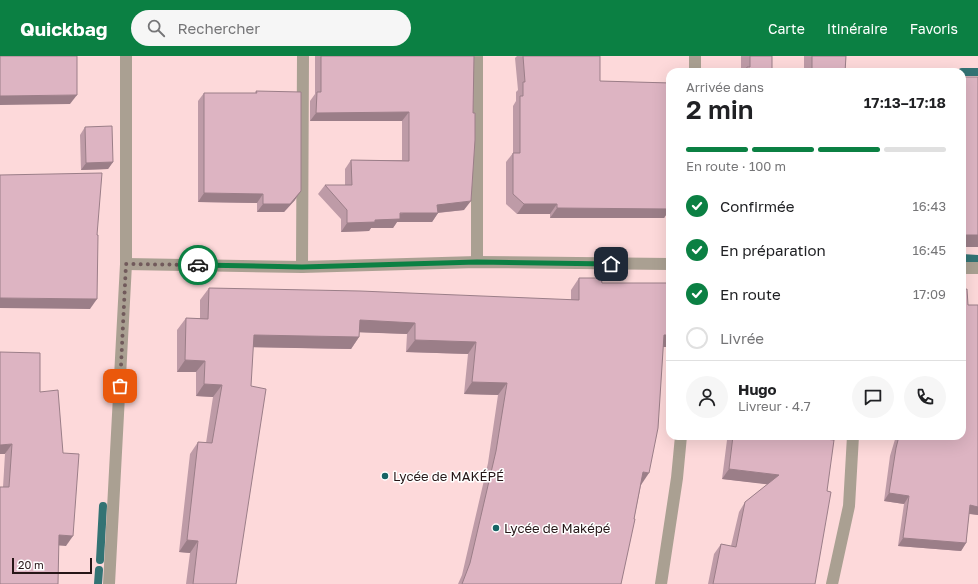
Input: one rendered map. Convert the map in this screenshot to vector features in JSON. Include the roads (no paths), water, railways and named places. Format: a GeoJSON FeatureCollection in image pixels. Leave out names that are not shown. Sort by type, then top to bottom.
{"type":"FeatureCollection","features":[{"type":"Feature","properties":{"kind":"street"},"geometry":{"type":"LineString","coordinates":[[109,584],[126,264],[126,56]]}},
{"type":"Feature","properties":{"kind":"street"},"geometry":{"type":"LineString","coordinates":[[302,267],[303,56]]}},
{"type":"Feature","properties":{"kind":"street"},"geometry":{"type":"LineString","coordinates":[[477,56],[477,262]]}},
{"type":"Feature","properties":{"kind":"street"},"geometry":{"type":"LineString","coordinates":[[695,56],[695,68]]}},
{"type":"Feature","properties":{"kind":"street"},"geometry":{"type":"LineString","coordinates":[[126,264],[302,267],[477,262],[666,264]]}},
{"type":"Feature","properties":{"kind":"street"},"geometry":{"type":"LineString","coordinates":[[966,268],[978,268]]}},
{"type":"Feature","properties":{"kind":"street"},"geometry":{"type":"LineString","coordinates":[[661,584],[677,478],[681,440]]}},
{"type":"Feature","properties":{"kind":"street"},"geometry":{"type":"LineString","coordinates":[[832,584],[849,506],[853,440]]}},
{"type":"Feature","properties":{"kind":"waterway"},"geometry":{"type":"LineString","coordinates":[[966,72],[978,72]]}},
{"type":"Feature","properties":{"kind":"waterway"},"geometry":{"type":"LineString","coordinates":[[966,258],[978,259]]}},
{"type":"Feature","properties":{"kind":"waterway"},"geometry":{"type":"LineString","coordinates":[[100,560],[103,506]]}},
{"type":"Feature","properties":{"kind":"waterway"},"geometry":{"type":"LineString","coordinates":[[98,584],[99,570]]}},
{"type":"Feature","properties":{"kind":"place","name":"Lycée de MAKÉPÉ"},"geometry":{"type":"Point","coordinates":[385,476]}},
{"type":"Feature","properties":{"kind":"place","name":"Lycée de Maképé"},"geometry":{"type":"Point","coordinates":[496,528]}}]}
